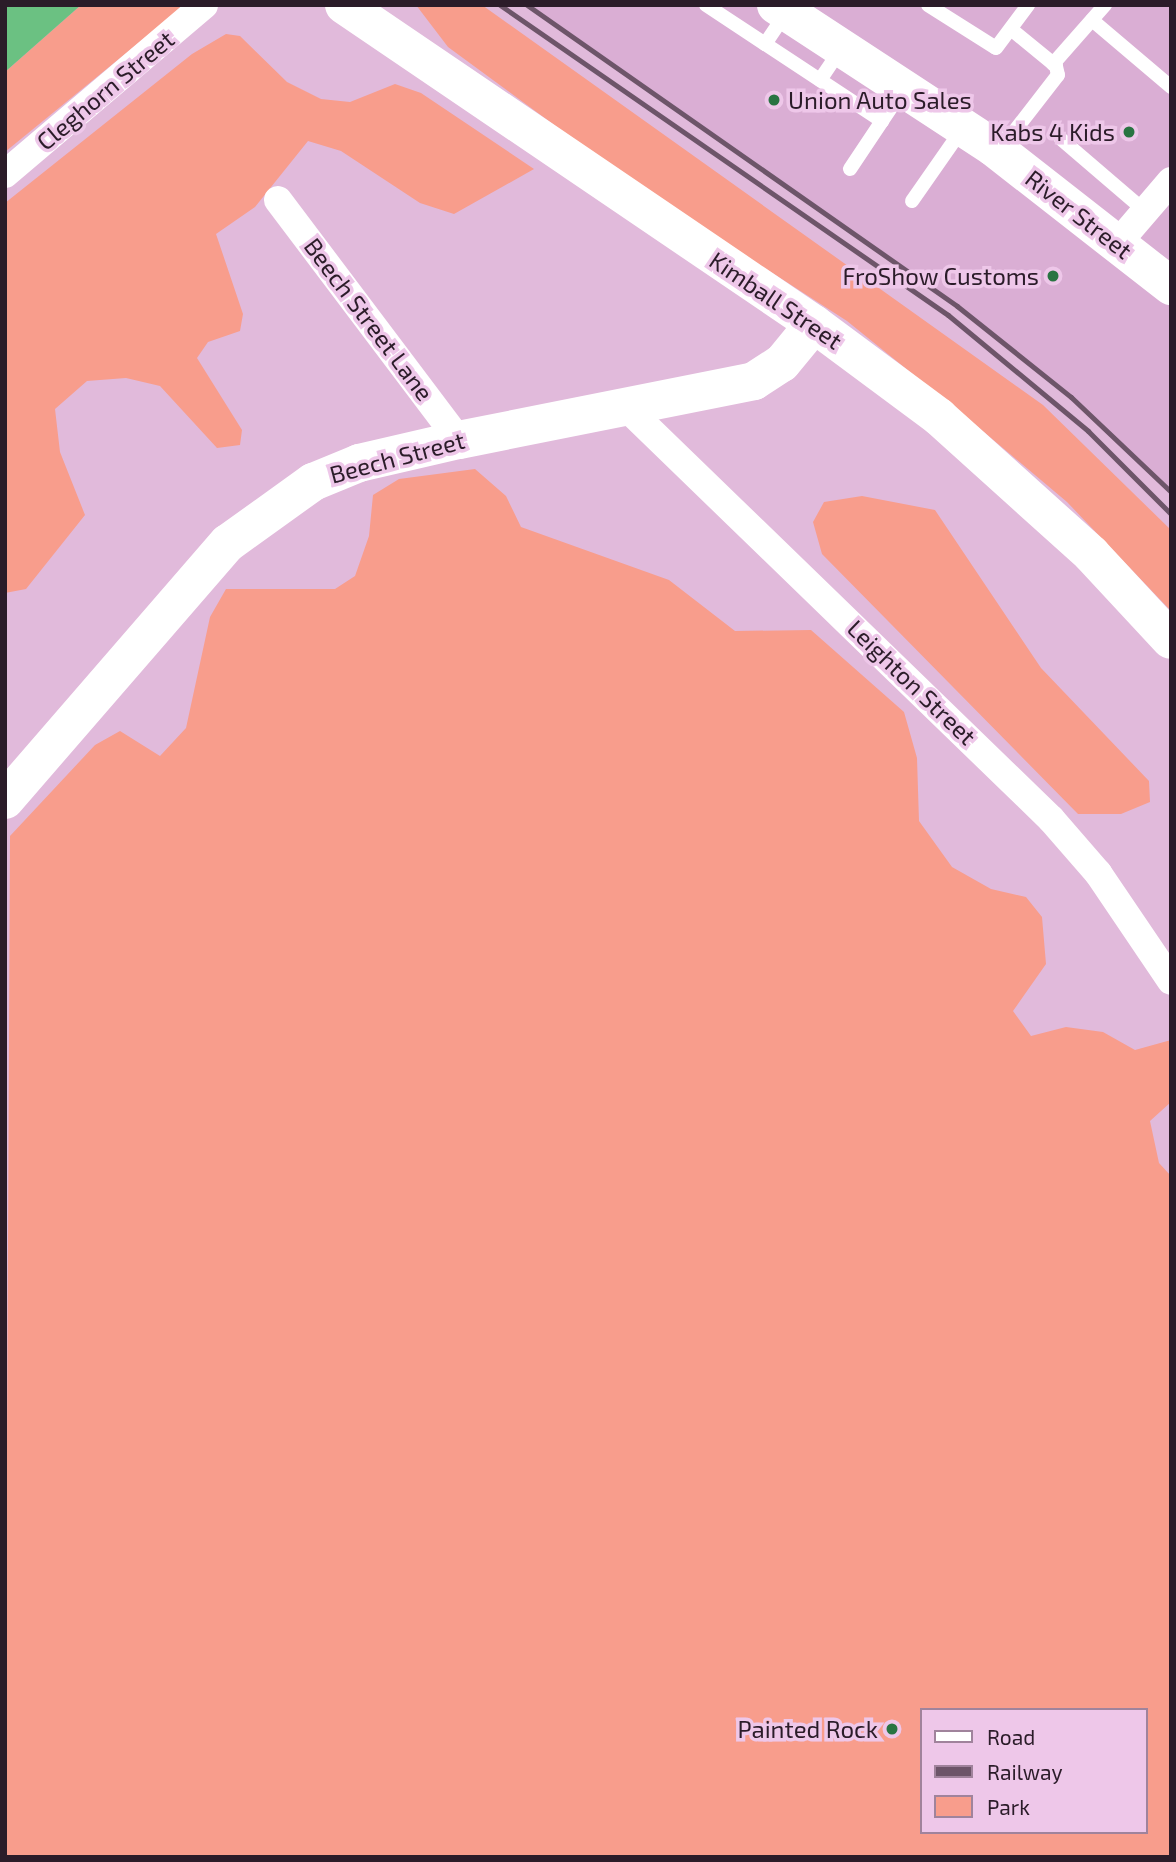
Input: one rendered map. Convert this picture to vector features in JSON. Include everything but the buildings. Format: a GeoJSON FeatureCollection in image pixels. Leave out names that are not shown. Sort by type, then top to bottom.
{"type":"FeatureCollection","features":[{"type":"Feature","properties":{"kind":"main road","name":"Kimball Street"},"geometry":{"type":"LineString","coordinates":[[344,5],[814,324],[979,451],[1091,554],[1171,640]]}},
{"type":"Feature","properties":{"kind":"main road","name":"River Street"},"geometry":{"type":"LineString","coordinates":[[781,9],[999,151],[1117,244],[1167,277]]}},
{"type":"Feature","properties":{"kind":"main road","name":"Beech Street"},"geometry":{"type":"LineString","coordinates":[[5,800],[244,529],[326,475],[459,440],[627,408],[763,378],[814,324]]}},
{"type":"Feature","properties":{"kind":"street","name":"Cleghorn Street"},"geometry":{"type":"LineString","coordinates":[[5,174],[204,5]]}},
{"type":"Feature","properties":{"kind":"street"},"geometry":{"type":"LineString","coordinates":[[1117,244],[1171,181]]}},
{"type":"Feature","properties":{"kind":"street","name":"Beech Street Lane"},"geometry":{"type":"LineString","coordinates":[[278,200],[459,440]]}},
{"type":"Feature","properties":{"kind":"street","name":"Leighton Street"},"geometry":{"type":"LineString","coordinates":[[627,408],[1051,819],[1098,873],[1171,981]]}},
{"type":"Feature","properties":{"kind":"lane"},"geometry":{"type":"LineString","coordinates":[[706,5],[882,121]]}},
{"type":"Feature","properties":{"kind":"lane"},"geometry":{"type":"LineString","coordinates":[[928,5],[996,48],[1028,5]]}},
{"type":"Feature","properties":{"kind":"lane"},"geometry":{"type":"LineString","coordinates":[[1053,64],[1105,5]]}},
{"type":"Feature","properties":{"kind":"lane"},"geometry":{"type":"LineString","coordinates":[[765,44],[781,9]]}},
{"type":"Feature","properties":{"kind":"lane"},"geometry":{"type":"LineString","coordinates":[[1092,20],[1171,87]]}},
{"type":"Feature","properties":{"kind":"lane"},"geometry":{"type":"LineString","coordinates":[[999,151],[1056,79],[1053,64],[1012,30]]}},
{"type":"Feature","properties":{"kind":"lane"},"geometry":{"type":"LineString","coordinates":[[820,80],[841,48]]}},
{"type":"Feature","properties":{"kind":"lane"},"geometry":{"type":"LineString","coordinates":[[850,169],[904,88]]}},
{"type":"Feature","properties":{"kind":"lane"},"geometry":{"type":"LineString","coordinates":[[912,201],[963,127]]}},
{"type":"Feature","properties":{"kind":"lane"},"geometry":{"type":"LineString","coordinates":[[1061,139],[1145,211]]}},
{"type":"Feature","properties":{"kind":"shaded area"},"geometry":{"type":"Polygon","coordinates":[[[5,5],[81,5],[5,72],[5,5]]]}},
{"type":"Feature","properties":{"kind":"shaded area"},"geometry":{"type":"Polygon","coordinates":[[[527,5],[1171,5],[1171,492],[1013,348],[527,5]]]}},
{"type":"Feature","properties":{"kind":"green space"},"geometry":{"type":"Polygon","coordinates":[[[81,5],[185,5],[5,152],[5,72],[81,5]]]}},
{"type":"Feature","properties":{"kind":"green space"},"geometry":{"type":"Polygon","coordinates":[[[416,5],[482,5],[1043,405],[1171,530],[1171,611],[1067,502],[847,321],[633,183],[448,47],[416,5]]]}},
{"type":"Feature","properties":{"kind":"green space"},"geometry":{"type":"Polygon","coordinates":[[[226,34],[240,36],[287,82],[321,99],[350,102],[395,84],[421,93],[534,169],[454,214],[420,203],[341,151],[308,141],[255,207],[216,234],[243,314],[240,331],[208,342],[197,358],[242,430],[240,445],[217,448],[160,386],[126,378],[87,381],[55,409],[60,452],[85,515],[26,589],[5,593],[5,203],[192,54],[226,34]]]}},
{"type":"Feature","properties":{"kind":"green space"},"geometry":{"type":"Polygon","coordinates":[[[475,469],[506,496],[521,527],[669,580],[735,631],[811,630],[904,712],[917,758],[919,821],[952,867],[991,889],[1026,897],[1042,917],[1046,964],[1013,1011],[1031,1036],[1066,1027],[1103,1032],[1135,1050],[1171,1040],[1171,1102],[1150,1121],[1159,1163],[1171,1176],[1171,1857],[5,1857],[10,836],[95,745],[120,731],[160,756],[186,728],[210,617],[226,589],[335,589],[355,576],[369,536],[373,495],[399,479],[475,469]]]}},
{"type":"Feature","properties":{"kind":"green space"},"geometry":{"type":"Polygon","coordinates":[[[862,496],[935,510],[1041,668],[1149,781],[1150,802],[1121,814],[1078,814],[822,554],[813,522],[824,502],[862,496]]]}},
{"type":"Feature","properties":{"kind":"railway"},"geometry":{"type":"LineString","coordinates":[[500,5],[948,315],[1088,431],[1171,514]]}},
{"type":"Feature","properties":{"kind":"railway"},"geometry":{"type":"LineString","coordinates":[[527,5],[957,306],[1071,397],[1171,492]]}},
{"type":"Feature","properties":{"kind":"place","name":"Union Auto Sales"},"geometry":{"type":"Point","coordinates":[774,100]}},
{"type":"Feature","properties":{"kind":"place","name":"Kabs 4 Kids"},"geometry":{"type":"Point","coordinates":[1129,132]}},
{"type":"Feature","properties":{"kind":"place","name":"FroShow Customs"},"geometry":{"type":"Point","coordinates":[1053,276]}},
{"type":"Feature","properties":{"kind":"place","name":"Painted Rock"},"geometry":{"type":"Point","coordinates":[892,1729]}}]}
